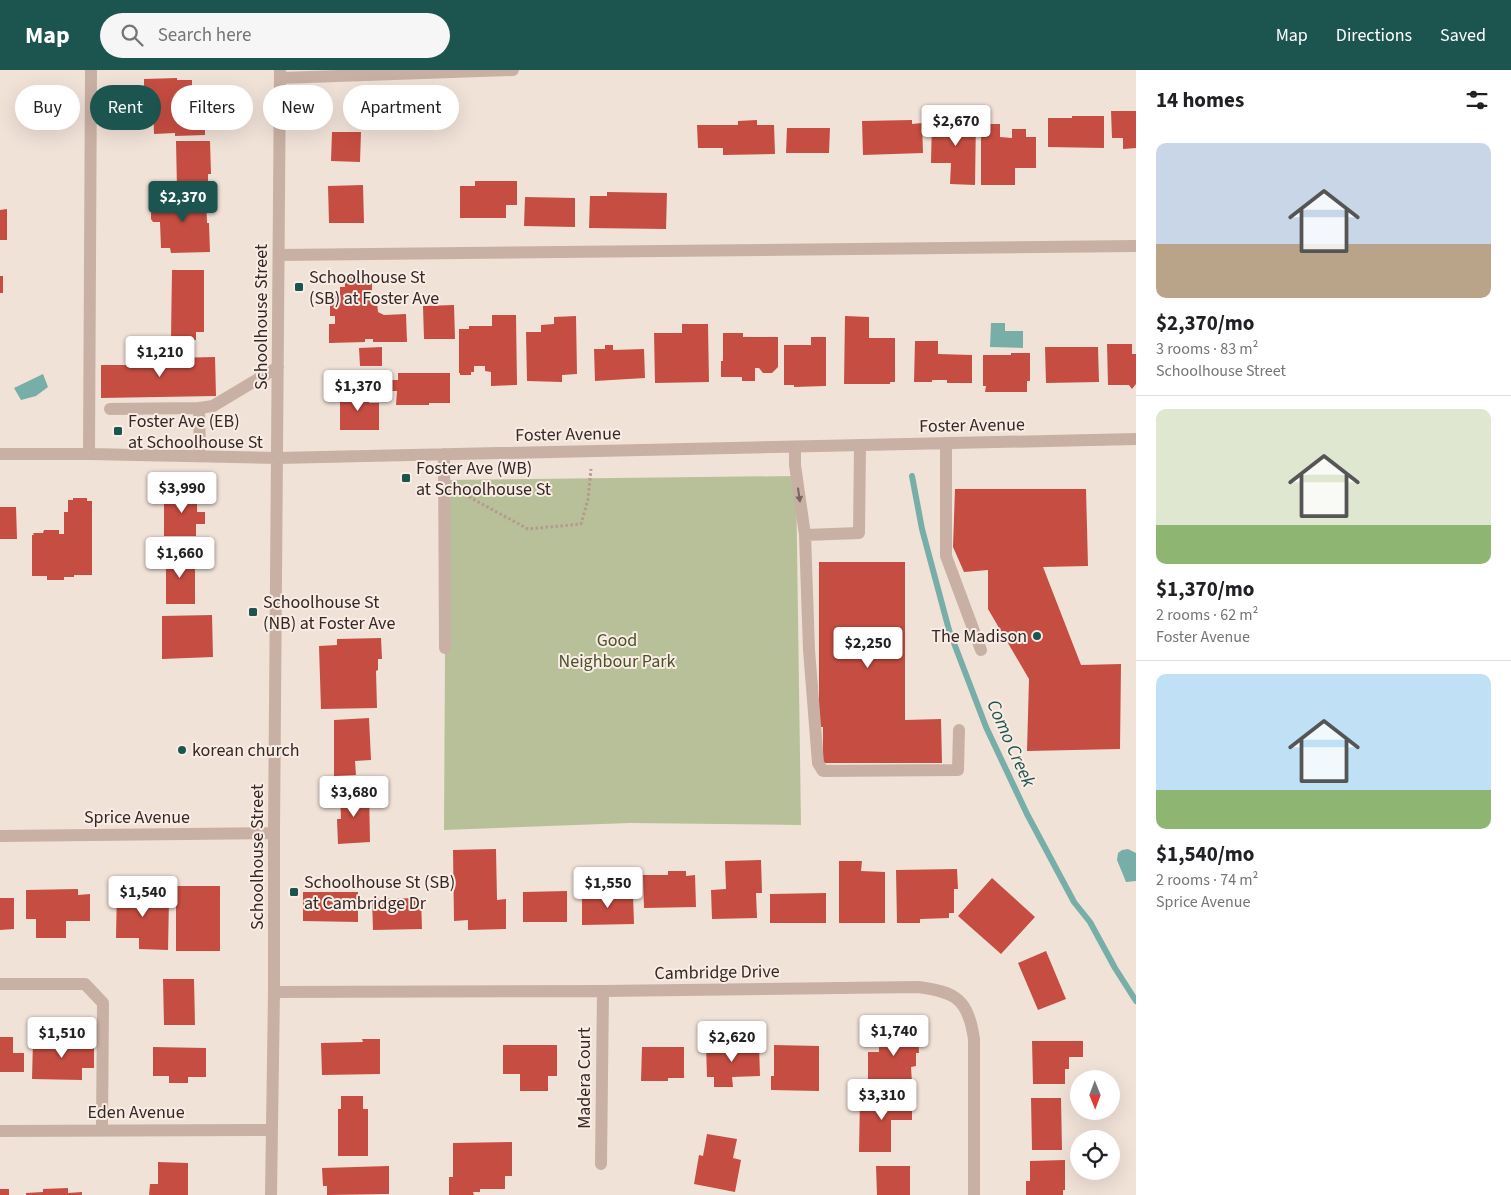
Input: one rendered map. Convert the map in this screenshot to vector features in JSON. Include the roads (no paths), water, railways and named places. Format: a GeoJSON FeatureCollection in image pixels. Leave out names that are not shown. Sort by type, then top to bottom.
{"type":"FeatureCollection","features":[{"type":"Feature","properties":{"kind":"street"},"geometry":{"type":"LineString","coordinates":[[89,454],[91,70]]}},
{"type":"Feature","properties":{"kind":"street"},"geometry":{"type":"LineString","coordinates":[[280,74],[513,70]]}},
{"type":"Feature","properties":{"kind":"street","name":"Schoolhouse Street"},"geometry":{"type":"LineString","coordinates":[[272,1195],[280,74]]}},
{"type":"Feature","properties":{"kind":"street"},"geometry":{"type":"LineString","coordinates":[[279,255],[1136,246]]}},
{"type":"Feature","properties":{"kind":"street"},"geometry":{"type":"LineString","coordinates":[[110,410],[213,406],[278,367]]}},
{"type":"Feature","properties":{"kind":"street"},"geometry":{"type":"LineString","coordinates":[[199,408],[200,456]]}},
{"type":"Feature","properties":{"kind":"street","name":"Foster Avenue"},"geometry":{"type":"LineString","coordinates":[[0,454],[278,458],[1136,439]]}},
{"type":"Feature","properties":{"kind":"street"},"geometry":{"type":"LineString","coordinates":[[946,443],[946,556],[981,650]]}},
{"type":"Feature","properties":{"kind":"street"},"geometry":{"type":"LineString","coordinates":[[804,534],[859,532],[860,445]]}},
{"type":"Feature","properties":{"kind":"street"},"geometry":{"type":"LineString","coordinates":[[795,447],[795,465],[804,534],[809,650],[818,763],[823,771],[958,770],[959,730]]}},
{"type":"Feature","properties":{"kind":"street"},"geometry":{"type":"LineString","coordinates":[[444,454],[445,648]]}},
{"type":"Feature","properties":{"kind":"street","name":"Sprice Avenue"},"geometry":{"type":"LineString","coordinates":[[0,836],[274,833]]}},
{"type":"Feature","properties":{"kind":"street"},"geometry":{"type":"LineString","coordinates":[[0,984],[85,984],[103,1003],[102,1130]]}},
{"type":"Feature","properties":{"kind":"street","name":"Cambridge Drive"},"geometry":{"type":"LineString","coordinates":[[274,992],[603,991],[918,987],[939,990],[954,995],[964,1006],[970,1019],[974,1039],[974,1195]]}},
{"type":"Feature","properties":{"kind":"street","name":"Madera Court"},"geometry":{"type":"LineString","coordinates":[[601,1164],[603,991]]}},
{"type":"Feature","properties":{"kind":"street","name":"Eden Avenue"},"geometry":{"type":"LineString","coordinates":[[0,1131],[272,1130]]}},
{"type":"Feature","properties":{"kind":"water"},"geometry":{"type":"Polygon","coordinates":[[[991,323],[1005,323],[1005,331],[1023,331],[1023,348],[990,347],[991,323]]]}},
{"type":"Feature","properties":{"kind":"water"},"geometry":{"type":"Polygon","coordinates":[[[43,374],[48,387],[36,396],[21,400],[14,388],[43,374]]]}},
{"type":"Feature","properties":{"kind":"water"},"geometry":{"type":"Polygon","coordinates":[[[1128,849],[1136,853],[1136,881],[1126,882],[1117,860],[1118,853],[1128,849]]]}},
{"type":"Feature","properties":{"kind":"waterway","name":"Como Creek"},"geometry":{"type":"LineString","coordinates":[[912,476],[922,529],[949,630],[986,727],[1027,814],[1074,902],[1090,922],[1115,968],[1136,1001]]}},
{"type":"Feature","properties":{"kind":"place","name":"Schoolhouse St (SB) at Foster Ave"},"geometry":{"type":"Point","coordinates":[299,287]}},
{"type":"Feature","properties":{"kind":"place","name":"Foster Ave (EB) at Schoolhouse St"},"geometry":{"type":"Point","coordinates":[118,431]}},
{"type":"Feature","properties":{"kind":"place","name":"Foster Ave (WB) at Schoolhouse St"},"geometry":{"type":"Point","coordinates":[406,478]}},
{"type":"Feature","properties":{"kind":"place","name":"Schoolhouse St (NB) at Foster Ave"},"geometry":{"type":"Point","coordinates":[253,612]}},
{"type":"Feature","properties":{"kind":"place","name":"The Madison"},"geometry":{"type":"Point","coordinates":[1037,636]}},
{"type":"Feature","properties":{"kind":"place","name":"korean church"},"geometry":{"type":"Point","coordinates":[182,750]}},
{"type":"Feature","properties":{"kind":"place","name":"Schoolhouse St (SB) at Cambridge Dr"},"geometry":{"type":"Point","coordinates":[294,892]}},
{"type":"Feature","properties":{"kind":"park label","name":"Good Neighbour Park"},"geometry":{"type":"Point","coordinates":[617,650]}}]}
